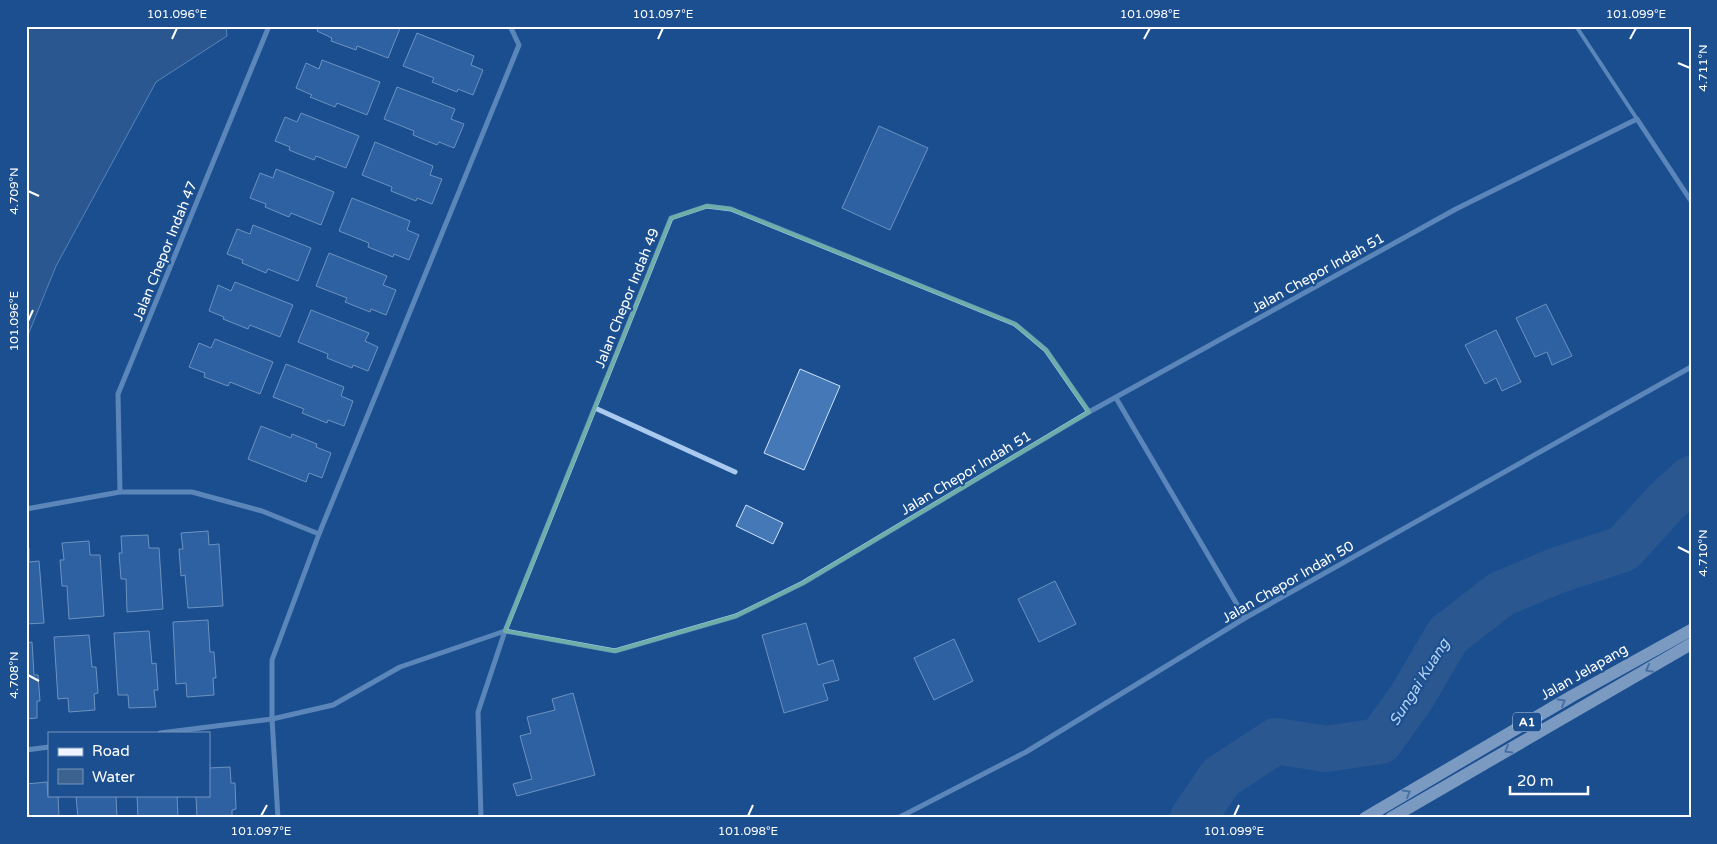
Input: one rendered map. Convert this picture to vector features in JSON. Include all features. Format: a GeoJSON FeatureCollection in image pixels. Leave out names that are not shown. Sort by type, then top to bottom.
{"type":"FeatureCollection","features":[{"type":"Feature","properties":{"kind":"main road","name":"Jalan Jelapang"},"geometry":{"type":"LineString","coordinates":[[1365,818],[1572,696],[1691,630]]}},
{"type":"Feature","properties":{"kind":"main road","name":"Jalan Jelapang"},"geometry":{"type":"LineString","coordinates":[[1391,818],[1691,644]]}},
{"type":"Feature","properties":{"kind":"street","name":"Jalan Chepor Indah 47"},"geometry":{"type":"LineString","coordinates":[[120,492],[118,394],[269,26]]}},
{"type":"Feature","properties":{"kind":"street"},"geometry":{"type":"LineString","coordinates":[[278,818],[272,719],[272,660],[319,534],[519,46],[510,26]]}},
{"type":"Feature","properties":{"kind":"street"},"geometry":{"type":"LineString","coordinates":[[1637,119],[1691,201]]}},
{"type":"Feature","properties":{"kind":"street","name":"Jalan Chepor Indah 51"},"geometry":{"type":"LineString","coordinates":[[168,732],[272,719],[334,705],[400,667],[504,631],[614,651],[736,616],[803,583],[1089,412],[1456,209],[1637,119]]}},
{"type":"Feature","properties":{"kind":"street","name":"Jalan Chepor Indah 49"},"geometry":{"type":"LineString","coordinates":[[481,818],[478,712],[504,631],[671,218],[707,206],[731,209],[1015,324],[1046,350],[1089,412]]}},
{"type":"Feature","properties":{"kind":"street","name":"Jalan Chepor Indah 50"},"geometry":{"type":"LineString","coordinates":[[898,818],[1026,752],[1245,618],[1691,367]]}},
{"type":"Feature","properties":{"kind":"street"},"geometry":{"type":"LineString","coordinates":[[1116,398],[1245,618]]}},
{"type":"Feature","properties":{"kind":"street"},"geometry":{"type":"LineString","coordinates":[[595,408],[735,472]]}},
{"type":"Feature","properties":{"kind":"street"},"geometry":{"type":"LineString","coordinates":[[26,508],[120,492],[192,492],[262,511],[319,534]]}},
{"type":"Feature","properties":{"kind":"street"},"geometry":{"type":"LineString","coordinates":[[26,750],[48,747]]}},
{"type":"Feature","properties":{"kind":"lane"},"geometry":{"type":"LineString","coordinates":[[1576,26],[1637,119]]}},
{"type":"Feature","properties":{"kind":"highlighted area"},"geometry":{"type":"Polygon","coordinates":[[[707,206],[731,209],[1015,324],[1046,350],[1089,412],[803,583],[736,616],[615,651],[505,631],[671,218],[707,206]]]}},
{"type":"Feature","properties":{"kind":"water"},"geometry":{"type":"Polygon","coordinates":[[[26,26],[226,26],[227,36],[156,82],[56,266],[26,340],[26,26]]]}},
{"type":"Feature","properties":{"kind":"building"},"geometry":{"type":"Polygon","coordinates":[[[319,26],[401,26],[388,58],[357,46],[356,50],[331,41],[332,38],[317,31],[319,26]]]}},
{"type":"Feature","properties":{"kind":"building"},"geometry":{"type":"Polygon","coordinates":[[[417,33],[474,56],[471,65],[483,70],[473,95],[458,89],[457,92],[432,82],[434,78],[403,66],[417,33]]]}},
{"type":"Feature","properties":{"kind":"building"},"geometry":{"type":"Polygon","coordinates":[[[322,60],[380,82],[367,115],[337,103],[335,107],[310,97],[312,95],[296,88],[306,63],[319,69],[322,60]]]}},
{"type":"Feature","properties":{"kind":"building"},"geometry":{"type":"Polygon","coordinates":[[[397,87],[455,109],[451,119],[464,124],[454,148],[439,142],[437,145],[413,135],[414,131],[384,119],[397,87]]]}},
{"type":"Feature","properties":{"kind":"building"},"geometry":{"type":"Polygon","coordinates":[[[301,113],[359,136],[346,168],[316,156],[314,160],[289,150],[290,147],[275,141],[285,117],[297,122],[301,113]]]}},
{"type":"Feature","properties":{"kind":"building"},"geometry":{"type":"Polygon","coordinates":[[[879,126],[928,148],[890,230],[842,208],[879,126]]]}},
{"type":"Feature","properties":{"kind":"building"},"geometry":{"type":"Polygon","coordinates":[[[375,142],[433,166],[430,175],[442,179],[432,204],[417,198],[416,201],[391,191],[392,187],[362,175],[375,142]]]}},
{"type":"Feature","properties":{"kind":"building"},"geometry":{"type":"Polygon","coordinates":[[[276,169],[334,192],[321,225],[291,213],[289,217],[265,207],[266,204],[250,198],[260,173],[273,178],[276,169]]]}},
{"type":"Feature","properties":{"kind":"building"},"geometry":{"type":"Polygon","coordinates":[[[352,198],[410,221],[407,230],[419,235],[409,260],[394,254],[393,257],[368,247],[369,243],[339,231],[352,198]]]}},
{"type":"Feature","properties":{"kind":"building"},"geometry":{"type":"Polygon","coordinates":[[[253,225],[311,248],[298,281],[268,269],[266,273],[242,263],[243,260],[227,254],[237,229],[250,234],[253,225]]]}},
{"type":"Feature","properties":{"kind":"building"},"geometry":{"type":"Polygon","coordinates":[[[329,253],[387,276],[383,285],[396,290],[386,315],[371,309],[370,312],[345,302],[347,298],[316,286],[329,253]]]}},
{"type":"Feature","properties":{"kind":"building"},"geometry":{"type":"Polygon","coordinates":[[[235,282],[293,305],[280,337],[250,325],[248,329],[209,311],[218,285],[231,291],[235,282]]]}},
{"type":"Feature","properties":{"kind":"building"},"geometry":{"type":"Polygon","coordinates":[[[1546,304],[1572,356],[1552,365],[1547,352],[1535,357],[1516,318],[1546,304]]]}},
{"type":"Feature","properties":{"kind":"building"},"geometry":{"type":"Polygon","coordinates":[[[311,310],[369,333],[365,341],[378,347],[368,371],[353,365],[352,368],[327,358],[328,354],[298,342],[311,310]]]}},
{"type":"Feature","properties":{"kind":"building"},"geometry":{"type":"Polygon","coordinates":[[[1496,330],[1521,382],[1502,391],[1496,378],[1485,384],[1465,345],[1496,330]]]}},
{"type":"Feature","properties":{"kind":"building"},"geometry":{"type":"Polygon","coordinates":[[[215,339],[273,362],[260,394],[230,382],[228,386],[204,377],[205,373],[189,367],[199,343],[211,348],[215,339]]]}},
{"type":"Feature","properties":{"kind":"building"},"geometry":{"type":"Polygon","coordinates":[[[286,364],[344,387],[341,396],[353,401],[344,426],[328,420],[327,423],[302,413],[304,409],[273,397],[286,364]]]}},
{"type":"Feature","properties":{"kind":"building"},"geometry":{"type":"Polygon","coordinates":[[[800,369],[840,386],[804,470],[764,453],[800,369]]]}},
{"type":"Feature","properties":{"kind":"building"},"geometry":{"type":"Polygon","coordinates":[[[261,426],[291,438],[292,434],[317,444],[316,447],[331,453],[322,478],[309,473],[306,482],[248,459],[261,426]]]}},
{"type":"Feature","properties":{"kind":"building"},"geometry":{"type":"Polygon","coordinates":[[[746,505],[783,523],[773,544],[736,526],[746,505]]]}},
{"type":"Feature","properties":{"kind":"building"},"geometry":{"type":"Polygon","coordinates":[[[208,531],[209,545],[219,544],[223,606],[188,608],[185,575],[181,576],[179,549],[183,549],[181,533],[208,531]]]}},
{"type":"Feature","properties":{"kind":"building"},"geometry":{"type":"Polygon","coordinates":[[[148,535],[149,548],[159,548],[163,609],[127,612],[126,579],[121,579],[119,553],[122,553],[121,536],[148,535]]]}},
{"type":"Feature","properties":{"kind":"building"},"geometry":{"type":"Polygon","coordinates":[[[89,541],[90,555],[100,555],[104,616],[69,619],[67,586],[62,586],[60,560],[64,560],[62,543],[89,541]]]}},
{"type":"Feature","properties":{"kind":"building"},"geometry":{"type":"Polygon","coordinates":[[[26,548],[29,548],[29,562],[39,561],[44,623],[26,624],[26,548]]]}},
{"type":"Feature","properties":{"kind":"building"},"geometry":{"type":"Polygon","coordinates":[[[1055,581],[1076,624],[1039,642],[1018,599],[1055,581]]]}},
{"type":"Feature","properties":{"kind":"building"},"geometry":{"type":"Polygon","coordinates":[[[208,620],[210,652],[214,652],[216,678],[213,678],[214,695],[187,697],[186,683],[176,684],[173,622],[208,620]]]}},
{"type":"Feature","properties":{"kind":"building"},"geometry":{"type":"Polygon","coordinates":[[[806,623],[818,665],[833,660],[839,680],[823,684],[828,700],[784,713],[762,635],[806,623]]]}},
{"type":"Feature","properties":{"kind":"building"},"geometry":{"type":"Polygon","coordinates":[[[149,631],[152,664],[156,663],[158,690],[154,690],[156,707],[129,708],[128,695],[118,695],[114,633],[149,631]]]}},
{"type":"Feature","properties":{"kind":"building"},"geometry":{"type":"Polygon","coordinates":[[[89,635],[92,667],[96,667],[98,693],[94,694],[95,710],[69,712],[68,698],[58,699],[54,637],[89,635]]]}},
{"type":"Feature","properties":{"kind":"building"},"geometry":{"type":"Polygon","coordinates":[[[954,639],[973,681],[934,700],[914,658],[954,639]]]}},
{"type":"Feature","properties":{"kind":"building"},"geometry":{"type":"Polygon","coordinates":[[[32,642],[34,675],[38,675],[40,701],[37,701],[37,718],[26,719],[26,643],[32,642]]]}},
{"type":"Feature","properties":{"kind":"building"},"geometry":{"type":"Polygon","coordinates":[[[573,693],[595,775],[517,796],[513,784],[532,779],[520,736],[531,733],[527,717],[555,710],[552,699],[573,693]]]}},
{"type":"Feature","properties":{"kind":"building"},"geometry":{"type":"Polygon","coordinates":[[[230,767],[231,783],[235,783],[236,809],[232,810],[232,818],[197,818],[196,796],[210,796],[210,768],[230,767]]]}},
{"type":"Feature","properties":{"kind":"building"},"geometry":{"type":"Polygon","coordinates":[[[47,782],[48,796],[58,796],[59,818],[26,818],[26,784],[47,782]]]}},
{"type":"Feature","properties":{"kind":"building"},"geometry":{"type":"Polygon","coordinates":[[[76,796],[116,796],[117,818],[78,818],[76,796]]]}},
{"type":"Feature","properties":{"kind":"building"},"geometry":{"type":"Polygon","coordinates":[[[137,796],[177,796],[178,818],[138,818],[137,796]]]}},
{"type":"Feature","properties":{"kind":"waterway","name":"Sungai Kuang"},"geometry":{"type":"LineString","coordinates":[[1193,818],[1221,777],[1276,741],[1326,749],[1380,741],[1411,698],[1448,635],[1501,594],[1558,570],[1623,549],[1666,502],[1691,479]]}}]}
